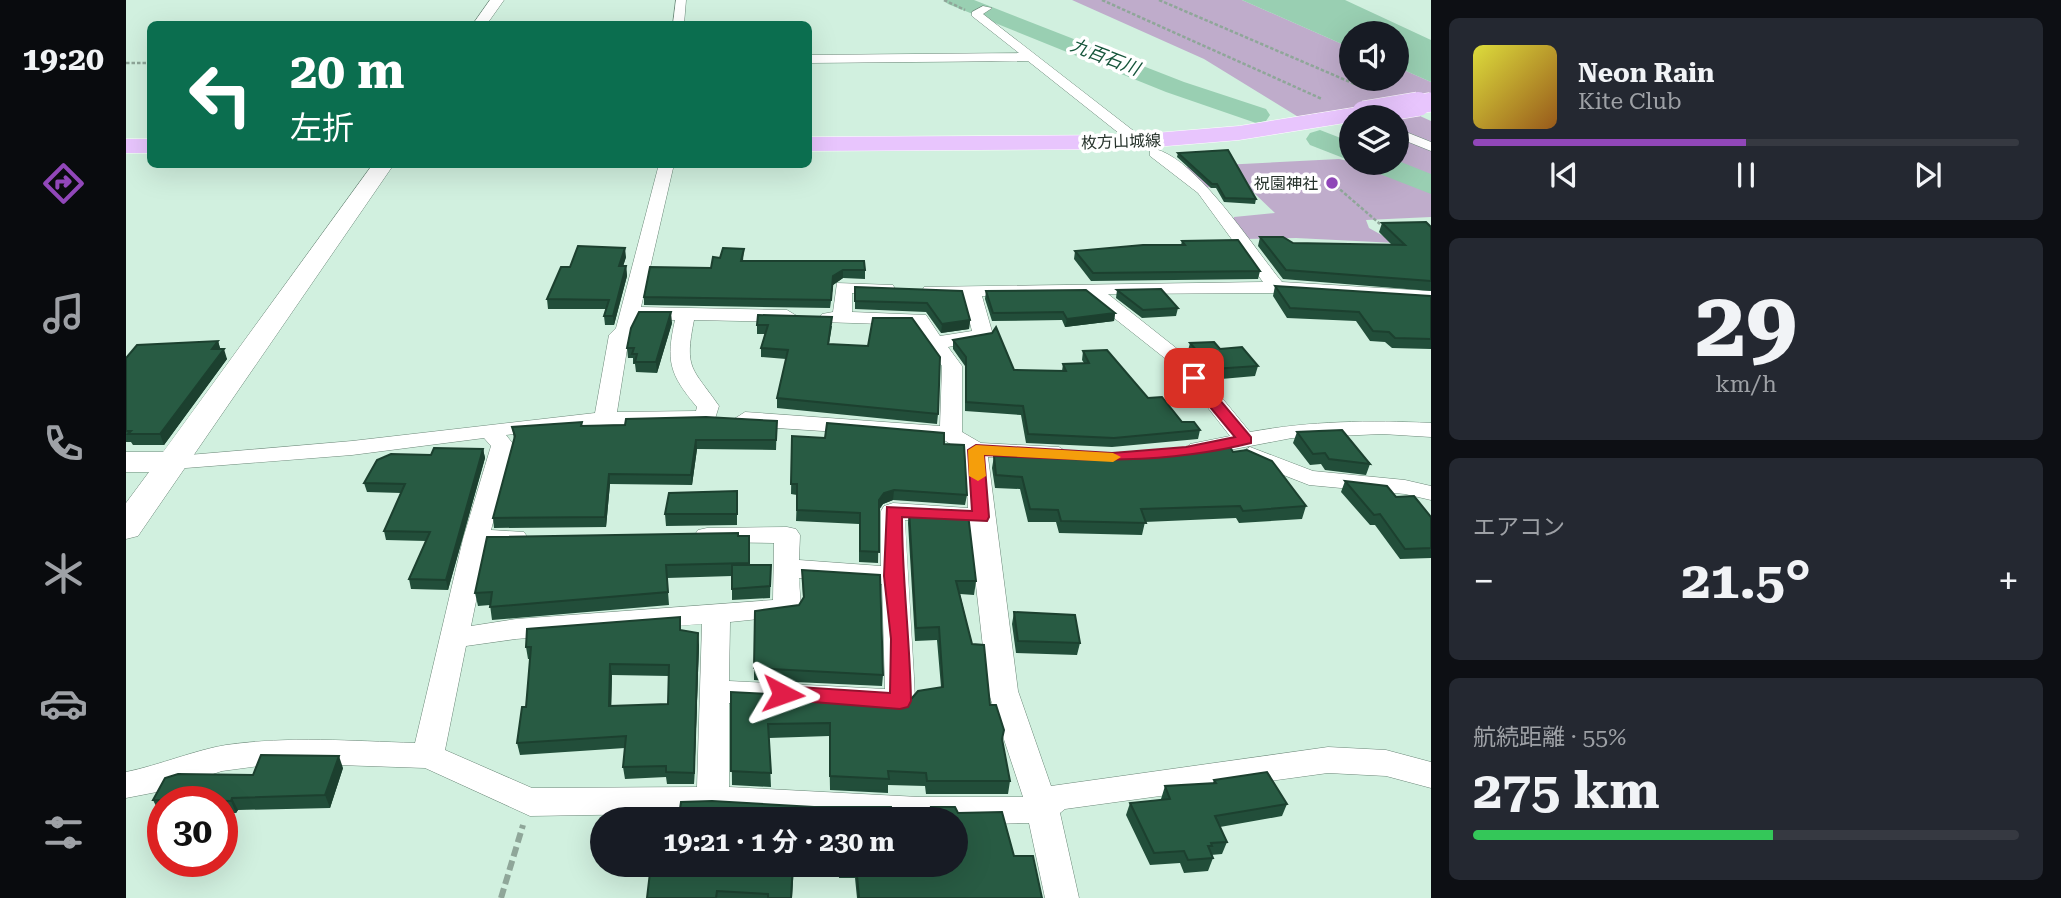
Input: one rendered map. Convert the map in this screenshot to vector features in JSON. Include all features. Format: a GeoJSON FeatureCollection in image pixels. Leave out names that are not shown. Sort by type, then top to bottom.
{"type":"FeatureCollection","features":[{"type":"Feature","properties":{"kind":"main road","name":"枚方山城線"},"geometry":{"type":"LineString","coordinates":[[1409,106],[1431,102]]}},
{"type":"Feature","properties":{"kind":"main road","name":"枚方山城線"},"geometry":{"type":"LineString","coordinates":[[812,144],[1131,142],[1239,133],[1339,118]]}},
{"type":"Feature","properties":{"kind":"main road"},"geometry":{"type":"LineString","coordinates":[[126,146],[147,146]]}},
{"type":"Feature","properties":{"kind":"street"},"geometry":{"type":"LineString","coordinates":[[482,21],[497,0]]}},
{"type":"Feature","properties":{"kind":"street"},"geometry":{"type":"LineString","coordinates":[[679,21],[681,0]]}},
{"type":"Feature","properties":{"kind":"street"},"geometry":{"type":"LineString","coordinates":[[980,8],[1029,57],[1130,135]]}},
{"type":"Feature","properties":{"kind":"street"},"geometry":{"type":"LineString","coordinates":[[812,59],[1029,57]]}},
{"type":"Feature","properties":{"kind":"street"},"geometry":{"type":"LineString","coordinates":[[1409,138],[1431,147]]}},
{"type":"Feature","properties":{"kind":"street"},"geometry":{"type":"LineString","coordinates":[[1155,153],[1204,190],[1239,241],[1278,287]]}},
{"type":"Feature","properties":{"kind":"street"},"geometry":{"type":"LineString","coordinates":[[126,528],[381,168]]}},
{"type":"Feature","properties":{"kind":"street"},"geometry":{"type":"LineString","coordinates":[[605,419],[619,335],[625,330],[630,313],[666,168]]}},
{"type":"Feature","properties":{"kind":"street"},"geometry":{"type":"LineString","coordinates":[[842,318],[843,287],[971,291],[1278,287],[1431,297]]}},
{"type":"Feature","properties":{"kind":"street"},"geometry":{"type":"LineString","coordinates":[[1089,289],[1183,363],[1237,442],[1280,469],[1309,478],[1405,487],[1431,493]]}},
{"type":"Feature","properties":{"kind":"street"},"geometry":{"type":"LineString","coordinates":[[935,343],[983,335],[971,291]]}},
{"type":"Feature","properties":{"kind":"street"},"geometry":{"type":"LineString","coordinates":[[630,313],[919,319],[952,366],[951,435]]}},
{"type":"Feature","properties":{"kind":"street"},"geometry":{"type":"LineString","coordinates":[[685,314],[678,358],[682,377],[708,406],[706,417]]}},
{"type":"Feature","properties":{"kind":"street"},"geometry":{"type":"LineString","coordinates":[[126,462],[173,462],[338,450],[489,430],[605,419],[706,417],[860,425],[951,435],[976,450],[1086,456]]}},
{"type":"Feature","properties":{"kind":"street"},"geometry":{"type":"LineString","coordinates":[[428,756],[476,539],[503,445],[489,430]]}},
{"type":"Feature","properties":{"kind":"street"},"geometry":{"type":"LineString","coordinates":[[1174,452],[1292,430],[1431,430]]}},
{"type":"Feature","properties":{"kind":"street"},"geometry":{"type":"LineString","coordinates":[[976,450],[981,517],[1003,691],[1042,807],[1062,898]]}},
{"type":"Feature","properties":{"kind":"street"},"geometry":{"type":"LineString","coordinates":[[715,691],[900,701],[900,639],[893,576],[893,511],[981,517]]}},
{"type":"Feature","properties":{"kind":"street"},"geometry":{"type":"LineString","coordinates":[[454,638],[516,629],[787,608],[787,535],[683,536]]}},
{"type":"Feature","properties":{"kind":"street"},"geometry":{"type":"LineString","coordinates":[[476,539],[541,538]]}},
{"type":"Feature","properties":{"kind":"street"},"geometry":{"type":"LineString","coordinates":[[786,568],[893,576]]}},
{"type":"Feature","properties":{"kind":"street"},"geometry":{"type":"LineString","coordinates":[[713,800],[716,614]]}},
{"type":"Feature","properties":{"kind":"street"},"geometry":{"type":"LineString","coordinates":[[126,785],[162,778],[222,758],[281,751],[428,756],[530,802],[713,800],[919,811],[1023,811],[1042,807],[1058,797],[1328,760],[1386,763],[1431,775]]}},
{"type":"Feature","properties":{"kind":"path"},"geometry":{"type":"LineString","coordinates":[[1102,0],[1339,105]]}},
{"type":"Feature","properties":{"kind":"path"},"geometry":{"type":"LineString","coordinates":[[1159,0],[1339,77]]}},
{"type":"Feature","properties":{"kind":"path"},"geometry":{"type":"LineString","coordinates":[[126,63],[147,63]]}},
{"type":"Feature","properties":{"kind":"path"},"geometry":{"type":"LineString","coordinates":[[1336,186],[1380,225]]}},
{"type":"Feature","properties":{"kind":"path"},"geometry":{"type":"LineString","coordinates":[[501,898],[530,802]]}},
{"type":"Feature","properties":{"kind":"shaded area"},"geometry":{"type":"Polygon","coordinates":[[[1072,0],[1242,0],[1339,43],[1339,91],[1409,91],[1409,72],[1431,82],[1431,111],[1409,112],[1409,105],[1339,105],[1339,116],[1300,118],[1204,59],[1072,0]]]}},
{"type":"Feature","properties":{"kind":"shaded area"},"geometry":{"type":"Polygon","coordinates":[[[1242,0],[1345,0],[1390,21],[1339,21],[1339,43],[1242,0]]]}},
{"type":"Feature","properties":{"kind":"shaded area"},"geometry":{"type":"Polygon","coordinates":[[[1409,30],[1431,40],[1431,82],[1409,72],[1409,30]]]}},
{"type":"Feature","properties":{"kind":"shaded area"},"geometry":{"type":"Polygon","coordinates":[[[1409,113],[1431,121],[1431,178],[1409,169],[1409,113]]]}},
{"type":"Feature","properties":{"kind":"shaded area"},"geometry":{"type":"Polygon","coordinates":[[[1339,159],[1339,175],[1396,175],[1431,191],[1431,217],[1366,220],[1369,228],[1396,243],[1296,238],[1243,239],[1233,224],[1234,217],[1275,213],[1252,191],[1204,187],[1183,167],[1339,159]]]}},
{"type":"Feature","properties":{"kind":"building"},"geometry":{"type":"Polygon","coordinates":[[[1228,150],[1256,199],[1225,198],[1217,184],[1212,184],[1178,153],[1228,150]]]}},
{"type":"Feature","properties":{"kind":"building"},"geometry":{"type":"Polygon","coordinates":[[[1426,222],[1431,227],[1431,281],[1286,270],[1260,237],[1283,237],[1293,243],[1405,245],[1382,223],[1426,222]]]}},
{"type":"Feature","properties":{"kind":"building"},"geometry":{"type":"Polygon","coordinates":[[[1238,240],[1260,271],[1093,273],[1075,251],[1143,245],[1185,245],[1182,241],[1238,240]]]}},
{"type":"Feature","properties":{"kind":"building"},"geometry":{"type":"Polygon","coordinates":[[[578,246],[625,248],[619,266],[626,266],[613,316],[604,316],[609,300],[547,299],[561,267],[570,267],[578,246]]]}},
{"type":"Feature","properties":{"kind":"building"},"geometry":{"type":"Polygon","coordinates":[[[723,248],[744,249],[741,261],[864,261],[865,270],[843,270],[833,276],[831,300],[644,297],[650,267],[711,268],[713,257],[720,258],[723,248]]]}},
{"type":"Feature","properties":{"kind":"building"},"geometry":{"type":"Polygon","coordinates":[[[1275,286],[1431,296],[1431,339],[1395,338],[1389,332],[1373,331],[1359,312],[1290,308],[1275,286]]]}},
{"type":"Feature","properties":{"kind":"building"},"geometry":{"type":"Polygon","coordinates":[[[855,287],[962,291],[970,320],[942,324],[927,303],[855,301],[855,287]]]}},
{"type":"Feature","properties":{"kind":"building"},"geometry":{"type":"Polygon","coordinates":[[[1161,289],[1178,308],[1143,310],[1117,290],[1161,289]]]}},
{"type":"Feature","properties":{"kind":"building"},"geometry":{"type":"Polygon","coordinates":[[[1086,290],[1115,313],[1067,319],[1063,312],[993,313],[986,291],[1086,290]]]}},
{"type":"Feature","properties":{"kind":"building"},"geometry":{"type":"Polygon","coordinates":[[[639,312],[671,312],[656,362],[635,362],[637,354],[632,354],[634,348],[627,348],[631,328],[639,312]]]}},
{"type":"Feature","properties":{"kind":"building"},"geometry":{"type":"Polygon","coordinates":[[[758,315],[832,317],[828,344],[868,346],[873,318],[912,318],[940,357],[938,414],[777,398],[788,350],[761,348],[768,325],[757,325],[758,315]]]}},
{"type":"Feature","properties":{"kind":"building"},"geometry":{"type":"Polygon","coordinates":[[[996,327],[1014,370],[1066,371],[1063,364],[1089,363],[1083,351],[1107,350],[1148,398],[1162,397],[1182,422],[1194,422],[1200,430],[1114,438],[1028,434],[1023,406],[966,402],[966,357],[953,340],[992,333],[996,327]]]}},
{"type":"Feature","properties":{"kind":"building"},"geometry":{"type":"Polygon","coordinates":[[[218,341],[212,349],[224,349],[160,434],[128,434],[131,431],[126,431],[126,358],[137,345],[218,341]]]}},
{"type":"Feature","properties":{"kind":"building"},"geometry":{"type":"Polygon","coordinates":[[[1214,342],[1220,349],[1242,347],[1258,366],[1213,369],[1190,343],[1214,342]]]}},
{"type":"Feature","properties":{"kind":"building"},"geometry":{"type":"Polygon","coordinates":[[[706,417],[777,421],[776,440],[696,440],[691,475],[609,474],[605,517],[493,518],[515,436],[512,427],[582,422],[581,426],[625,425],[626,419],[706,417]]]}},
{"type":"Feature","properties":{"kind":"building"},"geometry":{"type":"Polygon","coordinates":[[[827,423],[944,433],[944,444],[964,445],[967,495],[894,490],[884,493],[879,500],[879,552],[860,551],[860,513],[797,510],[797,484],[791,484],[792,436],[825,438],[827,423]]]}},
{"type":"Feature","properties":{"kind":"building"},"geometry":{"type":"Polygon","coordinates":[[[1342,430],[1370,464],[1329,459],[1325,453],[1313,454],[1297,432],[1342,430]]]}},
{"type":"Feature","properties":{"kind":"building"},"geometry":{"type":"Polygon","coordinates":[[[1228,444],[1233,452],[1247,450],[1272,461],[1306,506],[1243,511],[1240,506],[1141,509],[1146,523],[1061,521],[1058,510],[1030,509],[1022,477],[996,475],[994,456],[1017,457],[1016,453],[1032,454],[1032,450],[1115,454],[1228,444]]]}},
{"type":"Feature","properties":{"kind":"building"},"geometry":{"type":"Polygon","coordinates":[[[434,448],[483,449],[446,580],[409,579],[430,532],[384,531],[405,484],[364,483],[377,460],[391,454],[431,455],[434,448]]]}},
{"type":"Feature","properties":{"kind":"building"},"geometry":{"type":"Polygon","coordinates":[[[1345,481],[1387,486],[1396,497],[1414,496],[1431,517],[1431,548],[1405,549],[1380,514],[1374,515],[1345,481]]]}},
{"type":"Feature","properties":{"kind":"building"},"geometry":{"type":"Polygon","coordinates":[[[737,491],[737,514],[665,514],[669,493],[737,491]]]}},
{"type":"Feature","properties":{"kind":"building"},"geometry":{"type":"Polygon","coordinates":[[[909,510],[968,514],[976,581],[956,581],[972,644],[984,645],[990,705],[996,705],[1004,730],[1002,739],[1010,781],[927,781],[926,773],[888,771],[889,779],[830,776],[830,723],[768,724],[771,773],[731,771],[731,692],[901,701],[912,698],[918,691],[943,687],[939,627],[916,628],[909,510]]]}},
{"type":"Feature","properties":{"kind":"building"},"geometry":{"type":"Polygon","coordinates":[[[738,533],[738,536],[749,536],[749,563],[666,565],[668,592],[490,607],[492,592],[475,593],[487,537],[738,533]]]}},
{"type":"Feature","properties":{"kind":"building"},"geometry":{"type":"Polygon","coordinates":[[[732,565],[771,565],[770,586],[732,589],[732,565]]]}},
{"type":"Feature","properties":{"kind":"building"},"geometry":{"type":"Polygon","coordinates":[[[802,570],[880,575],[883,675],[754,668],[755,611],[799,605],[804,597],[802,570]]]}},
{"type":"Feature","properties":{"kind":"building"},"geometry":{"type":"Polygon","coordinates":[[[1014,612],[1075,615],[1080,643],[1018,641],[1014,612]]]}},
{"type":"Feature","properties":{"kind":"building"},"geometry":{"type":"Polygon","coordinates":[[[680,617],[680,630],[698,633],[694,773],[666,772],[666,766],[623,767],[626,736],[517,743],[522,707],[526,707],[531,647],[526,647],[527,629],[680,617]],[[610,664],[609,706],[668,704],[669,665],[610,664]]]}},
{"type":"Feature","properties":{"kind":"building"},"geometry":{"type":"Polygon","coordinates":[[[261,755],[339,756],[325,795],[238,798],[238,786],[161,786],[165,778],[178,774],[253,775],[261,755]]]}},
{"type":"Feature","properties":{"kind":"building"},"geometry":{"type":"Polygon","coordinates":[[[1267,772],[1287,804],[1215,816],[1227,842],[1211,843],[1212,846],[1208,846],[1213,858],[1188,860],[1184,851],[1154,853],[1130,803],[1170,799],[1165,786],[1216,783],[1214,780],[1267,772]]]}},
{"type":"Feature","properties":{"kind":"building"},"geometry":{"type":"Polygon","coordinates":[[[712,801],[814,807],[680,807],[681,802],[712,801]]]}},
{"type":"Feature","properties":{"kind":"building"},"geometry":{"type":"Polygon","coordinates":[[[1002,812],[1014,856],[1033,856],[1042,898],[859,898],[857,877],[968,877],[968,813],[1002,812]]]}},
{"type":"Feature","properties":{"kind":"building"},"geometry":{"type":"Polygon","coordinates":[[[649,877],[792,877],[791,898],[768,898],[768,894],[717,891],[716,898],[647,898],[649,877]]]}},
{"type":"Feature","properties":{"kind":"waterway","name":"九百石川"},"geometry":{"type":"LineString","coordinates":[[955,0],[1175,87],[1256,115]]}},
{"type":"Feature","properties":{"kind":"waterway","name":"九百石川"},"geometry":{"type":"LineString","coordinates":[[1320,139],[1339,147]]}},
{"type":"Feature","properties":{"kind":"waterway","name":"九百石川"},"geometry":{"type":"LineString","coordinates":[[1407,175],[1431,185]]}},
{"type":"Feature","properties":{"kind":"slow traffic"},"geometry":{"type":"LineString","coordinates":[[978,476],[976,450],[1113,457]]}},
{"type":"Feature","properties":{"kind":"place","name":"祝園神社"},"geometry":{"type":"Point","coordinates":[1332,183]}},
{"type":"Feature","properties":{"kind":"route"},"geometry":{"type":"LineString","coordinates":[[783,694],[900,701],[900,639],[893,576],[893,511],[981,517],[976,450],[1112,457],[1186,452],[1245,440],[1194,378]]}}]}
